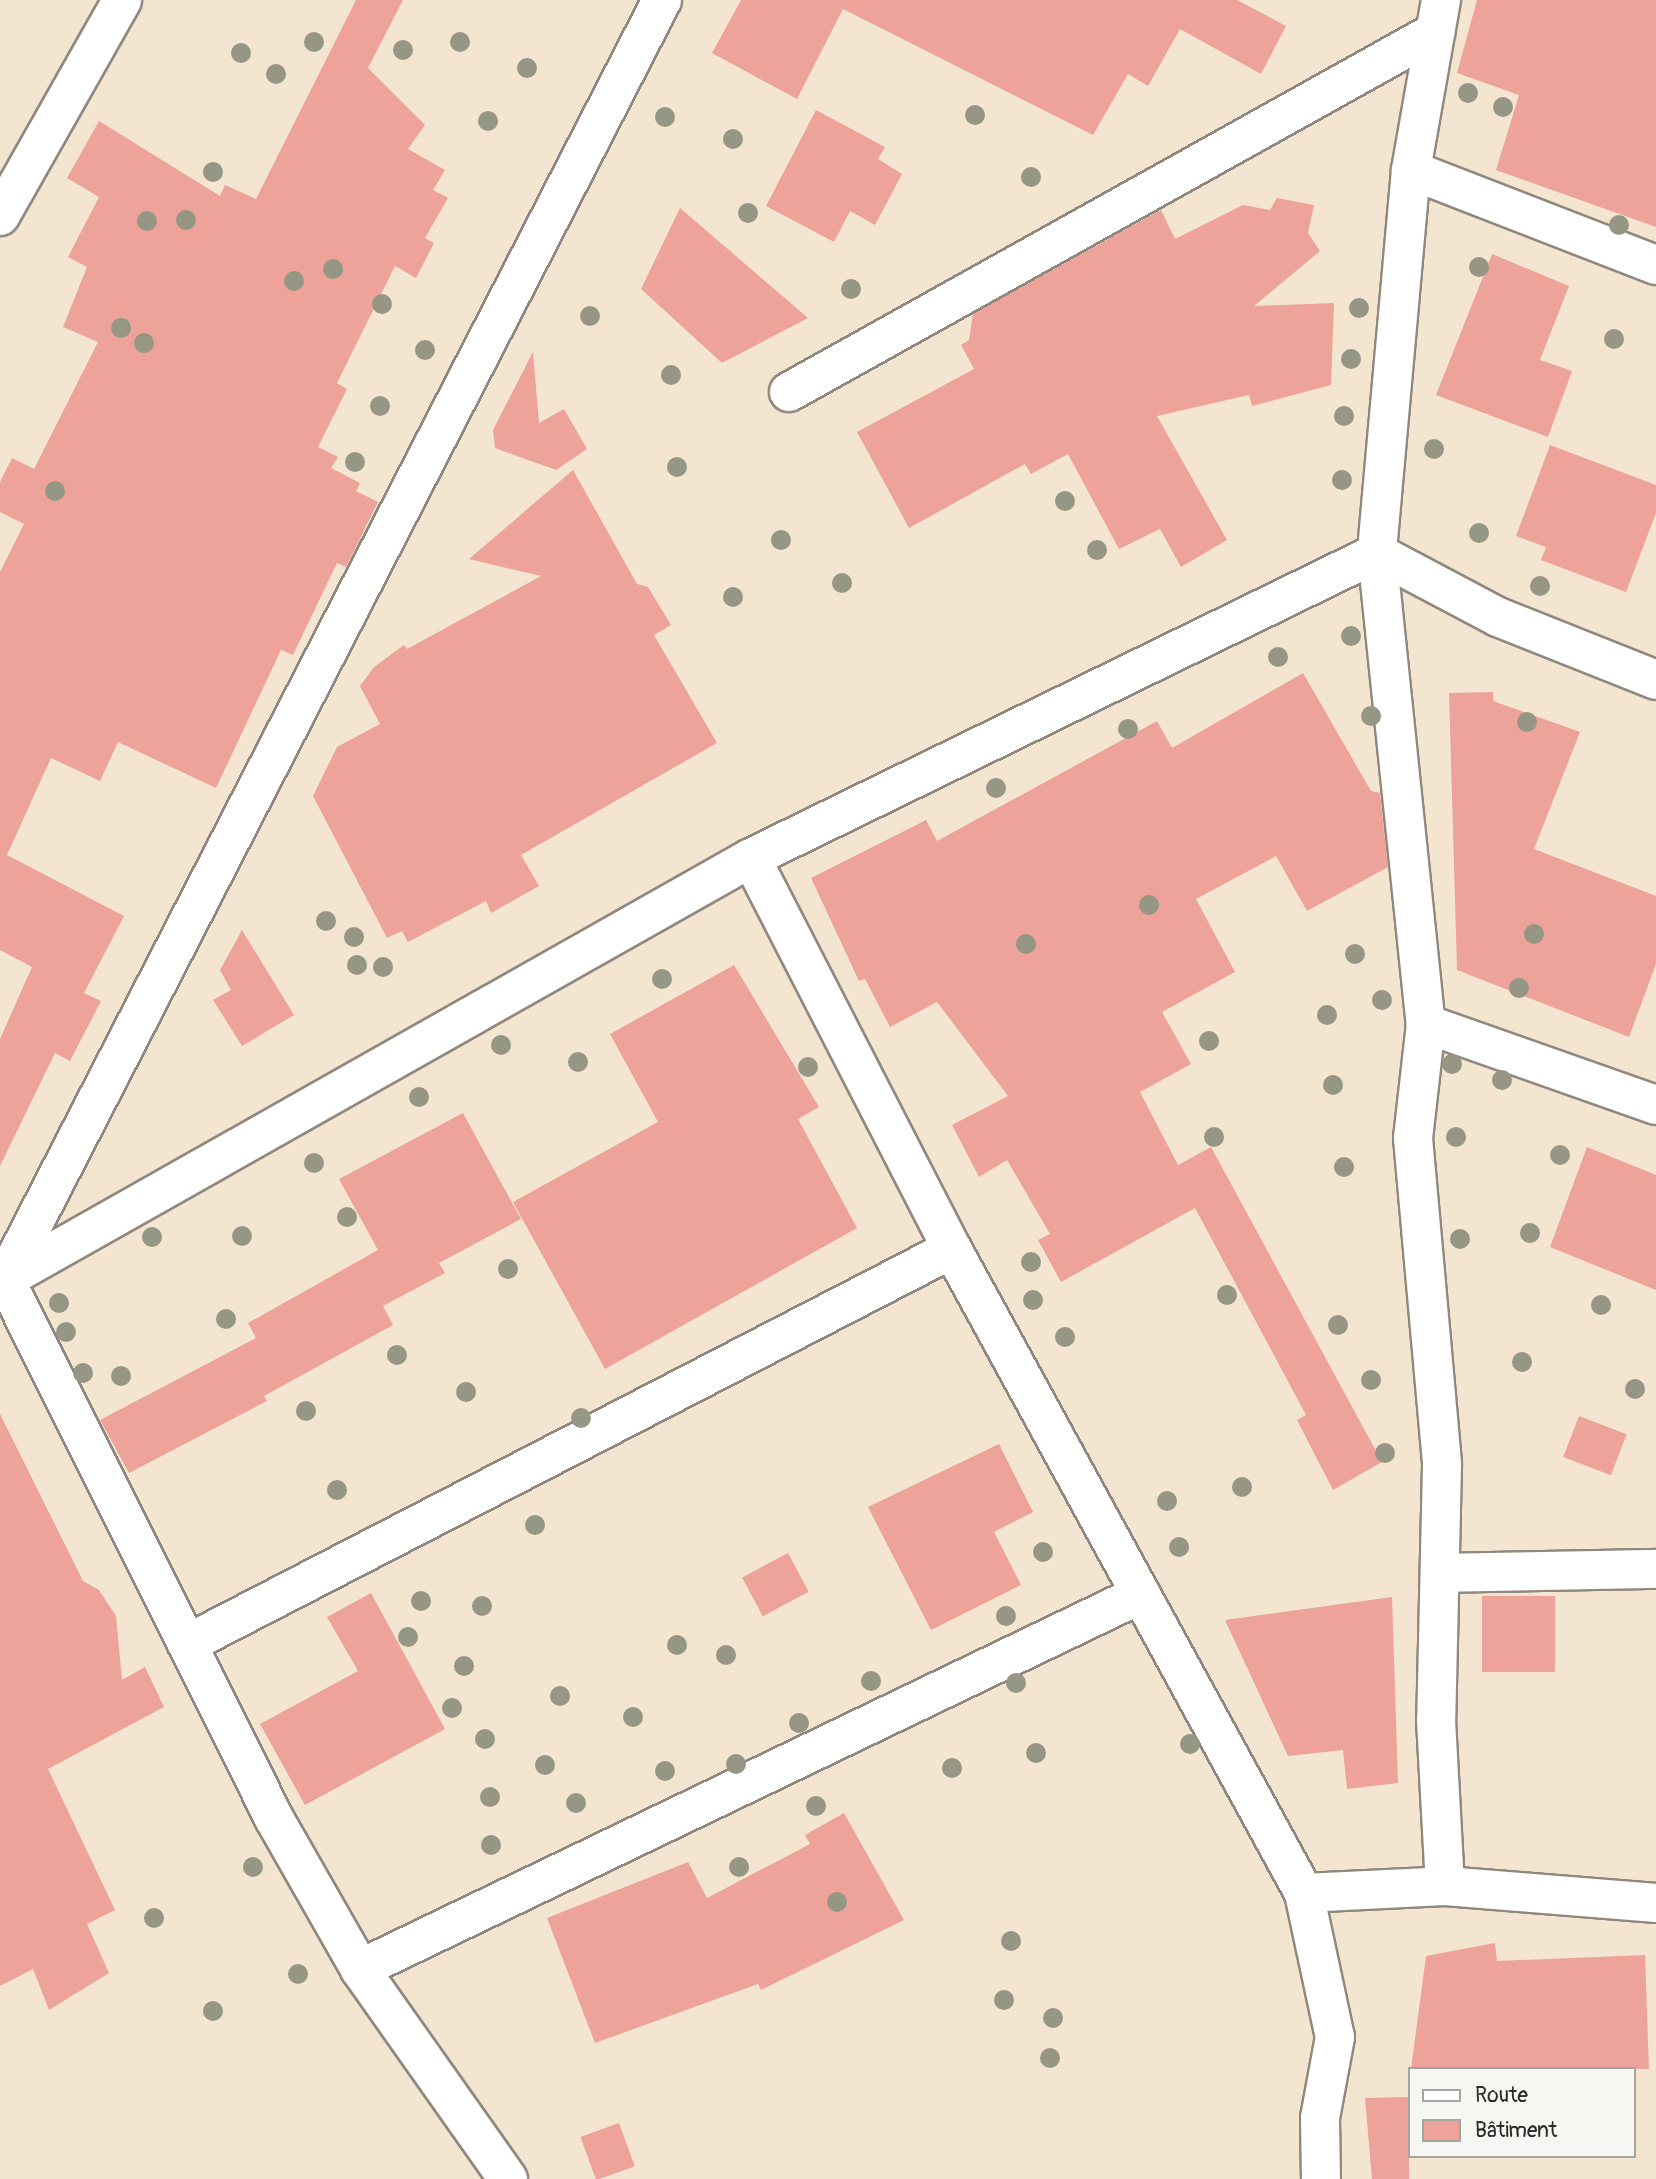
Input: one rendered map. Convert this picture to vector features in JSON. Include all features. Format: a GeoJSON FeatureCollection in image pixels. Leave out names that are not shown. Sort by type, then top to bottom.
{"type":"FeatureCollection","features":[{"type":"Feature","properties":{"kind":"street"},"geometry":{"type":"LineString","coordinates":[[0,216],[122,0]]}},
{"type":"Feature","properties":{"kind":"street"},"geometry":{"type":"LineString","coordinates":[[2,1281],[662,0]]}},
{"type":"Feature","properties":{"kind":"street"},"geometry":{"type":"LineString","coordinates":[[1438,16],[1411,170],[1377,553],[1426,1024],[1413,1138],[1433,1334],[1442,1573],[1436,1720],[1445,1886]]}},
{"type":"Feature","properties":{"kind":"street"},"geometry":{"type":"LineString","coordinates":[[789,392],[1438,16]]}},
{"type":"Feature","properties":{"kind":"street"},"geometry":{"type":"LineString","coordinates":[[1411,170],[1656,265]]}},
{"type":"Feature","properties":{"kind":"street"},"geometry":{"type":"LineString","coordinates":[[2,1281],[751,858],[1377,553]]}},
{"type":"Feature","properties":{"kind":"street"},"geometry":{"type":"LineString","coordinates":[[1377,553],[1498,617],[1656,680]]}},
{"type":"Feature","properties":{"kind":"street"},"geometry":{"type":"LineString","coordinates":[[751,858],[952,1249],[1304,1893],[1335,2037],[1320,2118],[1321,2179]]}},
{"type":"Feature","properties":{"kind":"street"},"geometry":{"type":"LineString","coordinates":[[1426,1024],[1656,1104]]}},
{"type":"Feature","properties":{"kind":"street"},"geometry":{"type":"LineString","coordinates":[[187,1644],[952,1249]]}},
{"type":"Feature","properties":{"kind":"street"},"geometry":{"type":"LineString","coordinates":[[2,1281],[187,1644],[360,1969],[508,2179]]}},
{"type":"Feature","properties":{"kind":"street"},"geometry":{"type":"LineString","coordinates":[[1442,1573],[1656,1569]]}},
{"type":"Feature","properties":{"kind":"street"},"geometry":{"type":"LineString","coordinates":[[360,1969],[1141,1594]]}},
{"type":"Feature","properties":{"kind":"street"},"geometry":{"type":"LineString","coordinates":[[1304,1893],[1445,1886],[1656,1903]]}},
{"type":"Feature","properties":{"kind":"building"},"geometry":{"type":"Polygon","coordinates":[[[356,0],[403,0],[368,68],[425,125],[408,149],[445,170],[433,190],[448,198],[425,238],[434,243],[416,278],[395,266],[337,383],[347,389],[318,447],[338,457],[331,468],[360,483],[356,491],[378,502],[346,567],[337,563],[293,655],[281,650],[216,788],[118,742],[100,781],[51,758],[7,855],[124,916],[84,993],[101,1001],[70,1061],[55,1053],[0,1166],[0,1039],[32,967],[0,950],[0,572],[24,524],[0,512],[0,482],[12,458],[34,469],[98,342],[63,327],[87,267],[68,257],[99,197],[67,178],[99,121],[220,196],[225,185],[256,199],[356,0]]]}},
{"type":"Feature","properties":{"kind":"building"},"geometry":{"type":"Polygon","coordinates":[[[741,0],[1237,0],[1286,26],[1261,74],[1180,29],[1148,86],[1128,74],[1093,135],[843,9],[797,99],[712,53],[741,0]]]}},
{"type":"Feature","properties":{"kind":"building"},"geometry":{"type":"Polygon","coordinates":[[[1477,0],[1656,0],[1656,227],[1496,170],[1519,95],[1457,73],[1477,0]]]}},
{"type":"Feature","properties":{"kind":"building"},"geometry":{"type":"Polygon","coordinates":[[[816,110],[885,147],[878,159],[902,174],[875,225],[850,211],[834,242],[766,206],[816,110]]]}},
{"type":"Feature","properties":{"kind":"building"},"geometry":{"type":"Polygon","coordinates":[[[1277,198],[1314,205],[1308,233],[1320,251],[1254,306],[1334,303],[1331,385],[1252,406],[1249,395],[1157,416],[1227,540],[1181,567],[1160,529],[1119,549],[1068,454],[1031,474],[1025,464],[909,528],[857,432],[974,369],[961,345],[969,340],[973,314],[1161,210],[1175,239],[1243,205],[1270,210],[1277,198]]]}},
{"type":"Feature","properties":{"kind":"building"},"geometry":{"type":"Polygon","coordinates":[[[680,208],[808,318],[722,363],[641,289],[680,208]]]}},
{"type":"Feature","properties":{"kind":"building"},"geometry":{"type":"Polygon","coordinates":[[[1492,254],[1569,286],[1540,360],[1572,371],[1548,437],[1436,395],[1492,254]]]}},
{"type":"Feature","properties":{"kind":"building"},"geometry":{"type":"Polygon","coordinates":[[[533,352],[539,423],[564,409],[587,449],[556,470],[495,448],[493,430],[533,352]]]}},
{"type":"Feature","properties":{"kind":"building"},"geometry":{"type":"Polygon","coordinates":[[[1550,445],[1656,485],[1656,513],[1626,592],[1541,560],[1546,547],[1516,536],[1550,445]]]}},
{"type":"Feature","properties":{"kind":"building"},"geometry":{"type":"Polygon","coordinates":[[[573,470],[637,584],[648,587],[671,625],[654,635],[717,743],[521,855],[539,886],[491,913],[486,901],[408,942],[402,931],[387,938],[313,796],[337,747],[380,724],[360,686],[374,667],[404,645],[407,649],[541,576],[469,559],[573,470]]]}},
{"type":"Feature","properties":{"kind":"building"},"geometry":{"type":"Polygon","coordinates":[[[1303,673],[1371,791],[1380,793],[1388,867],[1307,911],[1276,856],[1196,899],[1235,972],[1162,1012],[1191,1064],[1140,1092],[1178,1165],[1211,1147],[1382,1462],[1333,1490],[1297,1420],[1306,1415],[1195,1208],[1061,1282],[1038,1240],[1050,1234],[1007,1160],[979,1177],[952,1125],[1008,1096],[937,1002],[890,1027],[865,979],[859,981],[811,878],[926,820],[937,841],[1157,721],[1172,748],[1303,673]]]}},
{"type":"Feature","properties":{"kind":"building"},"geometry":{"type":"Polygon","coordinates":[[[1493,692],[1493,701],[1580,732],[1534,849],[1656,896],[1656,964],[1629,1037],[1457,970],[1449,693],[1493,692]]]}},
{"type":"Feature","properties":{"kind":"building"},"geometry":{"type":"Polygon","coordinates":[[[242,930],[294,1015],[242,1046],[213,1000],[231,990],[220,970],[242,930]]]}},
{"type":"Feature","properties":{"kind":"building"},"geometry":{"type":"Polygon","coordinates":[[[734,965],[819,1107],[798,1119],[857,1228],[605,1369],[513,1202],[658,1122],[610,1034],[734,965]]]}},
{"type":"Feature","properties":{"kind":"building"},"geometry":{"type":"Polygon","coordinates":[[[463,1113],[521,1219],[439,1263],[445,1273],[383,1306],[393,1325],[264,1396],[267,1401],[129,1473],[100,1420],[256,1338],[248,1323],[378,1250],[339,1179],[463,1113]]]}},
{"type":"Feature","properties":{"kind":"building"},"geometry":{"type":"Polygon","coordinates":[[[1587,1147],[1656,1175],[1656,1290],[1550,1247],[1587,1147]]]}},
{"type":"Feature","properties":{"kind":"building"},"geometry":{"type":"Polygon","coordinates":[[[0,1414],[83,1581],[99,1590],[116,1616],[122,1680],[145,1667],[164,1707],[48,1769],[115,1910],[87,1924],[109,1973],[49,2010],[33,1969],[0,1986],[0,1414]]]}},
{"type":"Feature","properties":{"kind":"building"},"geometry":{"type":"Polygon","coordinates":[[[1579,1416],[1627,1434],[1611,1475],[1563,1457],[1579,1416]]]}},
{"type":"Feature","properties":{"kind":"building"},"geometry":{"type":"Polygon","coordinates":[[[999,1444],[1033,1512],[994,1532],[1021,1585],[931,1630],[868,1507],[999,1444]]]}},
{"type":"Feature","properties":{"kind":"building"},"geometry":{"type":"Polygon","coordinates":[[[788,1553],[809,1592],[763,1616],[742,1577],[788,1553]]]}},
{"type":"Feature","properties":{"kind":"building"},"geometry":{"type":"Polygon","coordinates":[[[371,1593],[445,1729],[305,1805],[260,1724],[358,1671],[327,1617],[371,1593]]]}},
{"type":"Feature","properties":{"kind":"building"},"geometry":{"type":"Polygon","coordinates":[[[1482,1596],[1555,1596],[1555,1672],[1482,1672],[1482,1596]]]}},
{"type":"Feature","properties":{"kind":"building"},"geometry":{"type":"Polygon","coordinates":[[[1392,1597],[1398,1783],[1347,1789],[1343,1750],[1288,1756],[1225,1620],[1392,1597]]]}},
{"type":"Feature","properties":{"kind":"building"},"geometry":{"type":"Polygon","coordinates":[[[844,1813],[904,1920],[761,1990],[758,1984],[595,2043],[547,1918],[688,1862],[707,1898],[810,1844],[805,1835],[844,1813]]]}},
{"type":"Feature","properties":{"kind":"building"},"geometry":{"type":"Polygon","coordinates":[[[1495,1943],[1497,1961],[1645,1955],[1649,2069],[1411,2067],[1426,1956],[1495,1943]]]}},
{"type":"Feature","properties":{"kind":"building"},"geometry":{"type":"Polygon","coordinates":[[[1408,2097],[1409,2179],[1372,2179],[1365,2098],[1408,2097]]]}},
{"type":"Feature","properties":{"kind":"building"},"geometry":{"type":"Polygon","coordinates":[[[619,2123],[635,2166],[596,2179],[580,2137],[619,2123]]]}}]}
